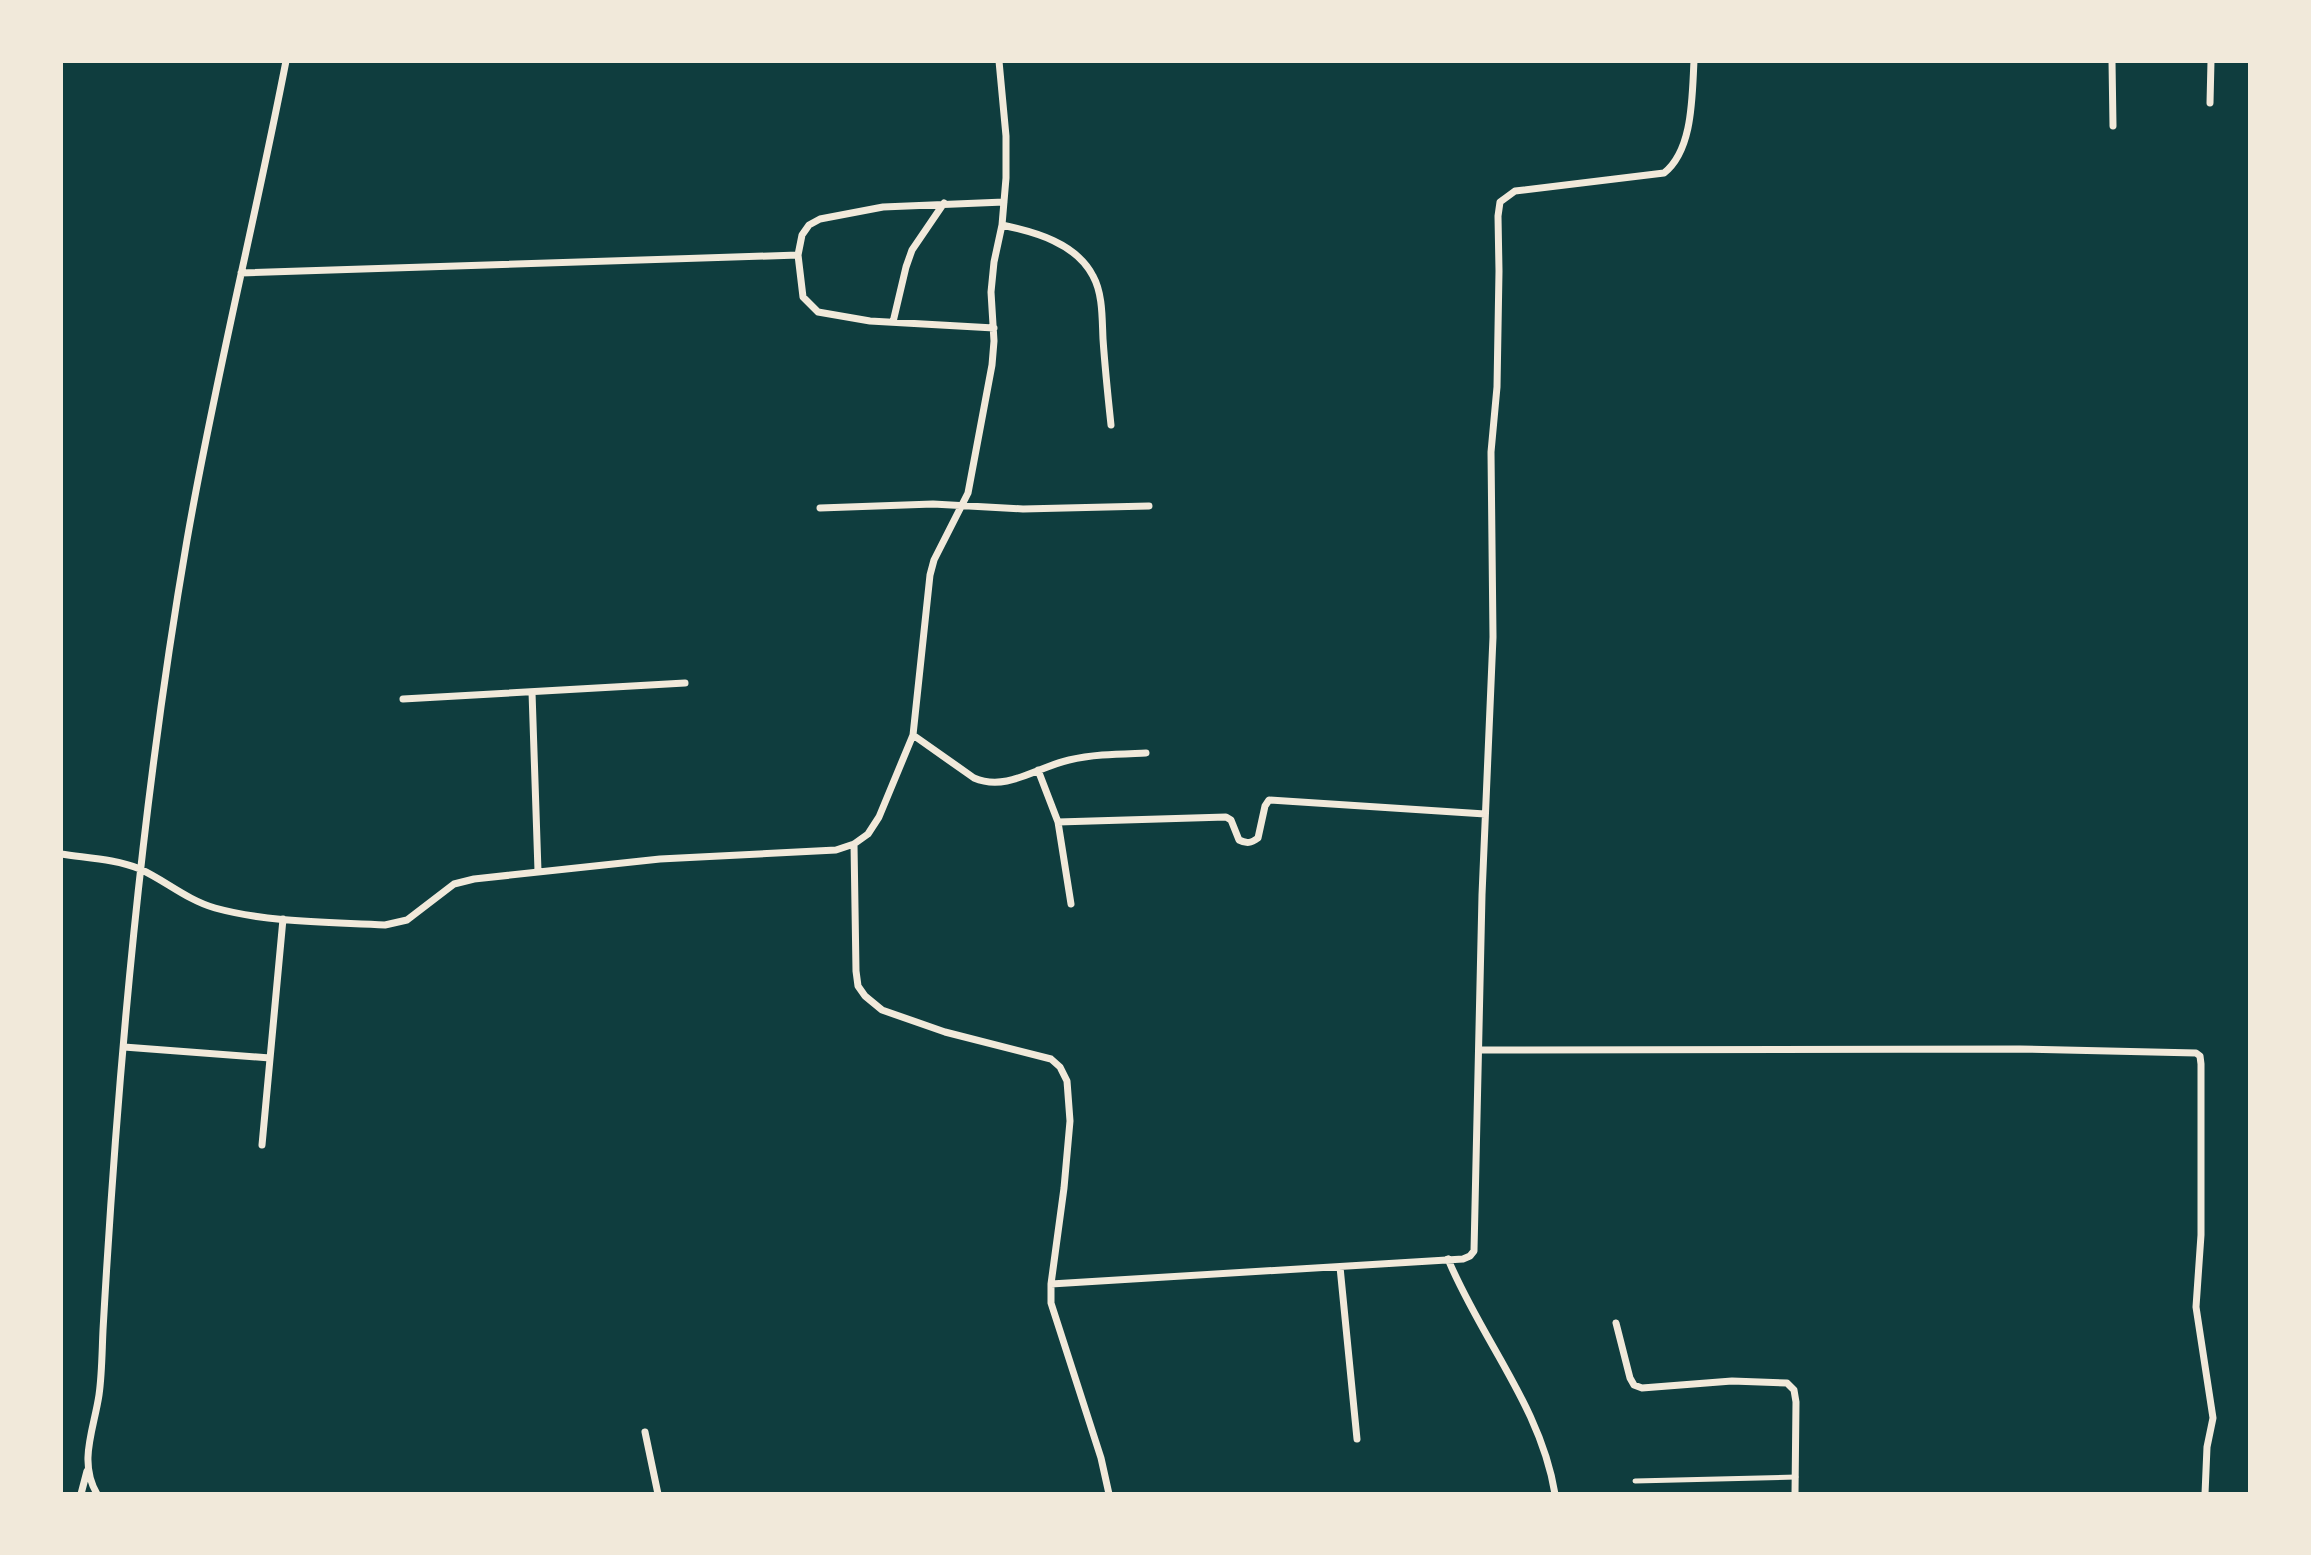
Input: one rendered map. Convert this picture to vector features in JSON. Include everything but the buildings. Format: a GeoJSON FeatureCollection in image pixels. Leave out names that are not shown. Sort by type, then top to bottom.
{"type":"FeatureCollection","features":[{"type":"Feature","properties":{"kind":"street"},"geometry":{"type":"LineString","coordinates":[[81,1494],[100,1393],[111,1189],[140,869],[153,762],[187,538],[286,61]]}},
{"type":"Feature","properties":{"kind":"street"},"geometry":{"type":"LineString","coordinates":[[61,855],[119,863],[140,869],[174,890],[212,907],[241,915],[385,925],[407,920],[454,884],[538,871],[660,859],[836,850],[854,844],[869,834],[879,817],[913,735],[930,575],[934,560],[972,480],[992,365],[994,328],[991,292],[1002,226],[1006,136],[999,61]]}},
{"type":"Feature","properties":{"kind":"street"},"geometry":{"type":"LineString","coordinates":[[1051,1284],[1463,1258],[1474,1251],[1485,814],[1493,637],[1491,478],[1497,387],[1500,202],[1515,191],[1664,173],[1676,164],[1685,145],[1694,61]]}},
{"type":"Feature","properties":{"kind":"street"},"geometry":{"type":"LineString","coordinates":[[2112,61],[2113,126]]}},
{"type":"Feature","properties":{"kind":"street"},"geometry":{"type":"LineString","coordinates":[[2210,103],[2211,61]]}},
{"type":"Feature","properties":{"kind":"street"},"geometry":{"type":"LineString","coordinates":[[994,328],[870,321],[818,312],[803,297],[797,255],[802,235],[809,225],[820,219],[883,207],[1004,202]]}},
{"type":"Feature","properties":{"kind":"street"},"geometry":{"type":"LineString","coordinates":[[893,322],[912,250],[944,203]]}},
{"type":"Feature","properties":{"kind":"street"},"geometry":{"type":"LineString","coordinates":[[1002,226],[1049,238],[1072,252],[1086,265],[1094,278],[1101,305],[1111,425]]}},
{"type":"Feature","properties":{"kind":"street"},"geometry":{"type":"LineString","coordinates":[[240,273],[797,255]]}},
{"type":"Feature","properties":{"kind":"street"},"geometry":{"type":"LineString","coordinates":[[820,508],[933,504],[1023,509],[1150,506]]}},
{"type":"Feature","properties":{"kind":"street"},"geometry":{"type":"LineString","coordinates":[[402,699],[685,683]]}},
{"type":"Feature","properties":{"kind":"street"},"geometry":{"type":"LineString","coordinates":[[532,692],[538,871]]}},
{"type":"Feature","properties":{"kind":"street"},"geometry":{"type":"LineString","coordinates":[[913,735],[974,778],[986,783],[1001,783],[1067,760],[1099,755],[1146,753]]}},
{"type":"Feature","properties":{"kind":"street"},"geometry":{"type":"LineString","coordinates":[[1038,770],[1058,822],[1071,904]]}},
{"type":"Feature","properties":{"kind":"street"},"geometry":{"type":"LineString","coordinates":[[1058,822],[1226,817],[1231,820],[1239,840],[1244,843],[1258,838],[1265,806],[1269,800],[1485,814]]}},
{"type":"Feature","properties":{"kind":"street"},"geometry":{"type":"LineString","coordinates":[[854,844],[856,971],[858,986],[865,996],[882,1010],[945,1032],[1051,1059],[1060,1067],[1067,1082],[1070,1121],[1051,1303],[1101,1458],[1109,1494]]}},
{"type":"Feature","properties":{"kind":"street"},"geometry":{"type":"LineString","coordinates":[[262,1145],[282,919]]}},
{"type":"Feature","properties":{"kind":"street"},"geometry":{"type":"LineString","coordinates":[[124,1047],[270,1058]]}},
{"type":"Feature","properties":{"kind":"street"},"geometry":{"type":"LineString","coordinates":[[1480,1050],[2020,1049],[2196,1053],[2200,1056],[2201,1064],[2201,1235],[2196,1307],[2213,1418],[2207,1447],[2205,1494]]}},
{"type":"Feature","properties":{"kind":"street"},"geometry":{"type":"LineString","coordinates":[[1448,1259],[1517,1389],[1546,1451],[1555,1494]]}},
{"type":"Feature","properties":{"kind":"street"},"geometry":{"type":"LineString","coordinates":[[1340,1266],[1357,1439]]}},
{"type":"Feature","properties":{"kind":"street"},"geometry":{"type":"LineString","coordinates":[[1616,1324],[1630,1378],[1634,1385],[1642,1388],[1732,1381],[1787,1383],[1794,1390],[1796,1402],[1795,1494]]}},
{"type":"Feature","properties":{"kind":"street"},"geometry":{"type":"LineString","coordinates":[[645,1432],[658,1494]]}},
{"type":"Feature","properties":{"kind":"street"},"geometry":{"type":"LineString","coordinates":[[87,1470],[97,1494]]}},
{"type":"Feature","properties":{"kind":"lane"},"geometry":{"type":"LineString","coordinates":[[1635,1481],[1796,1477]]}}]}
